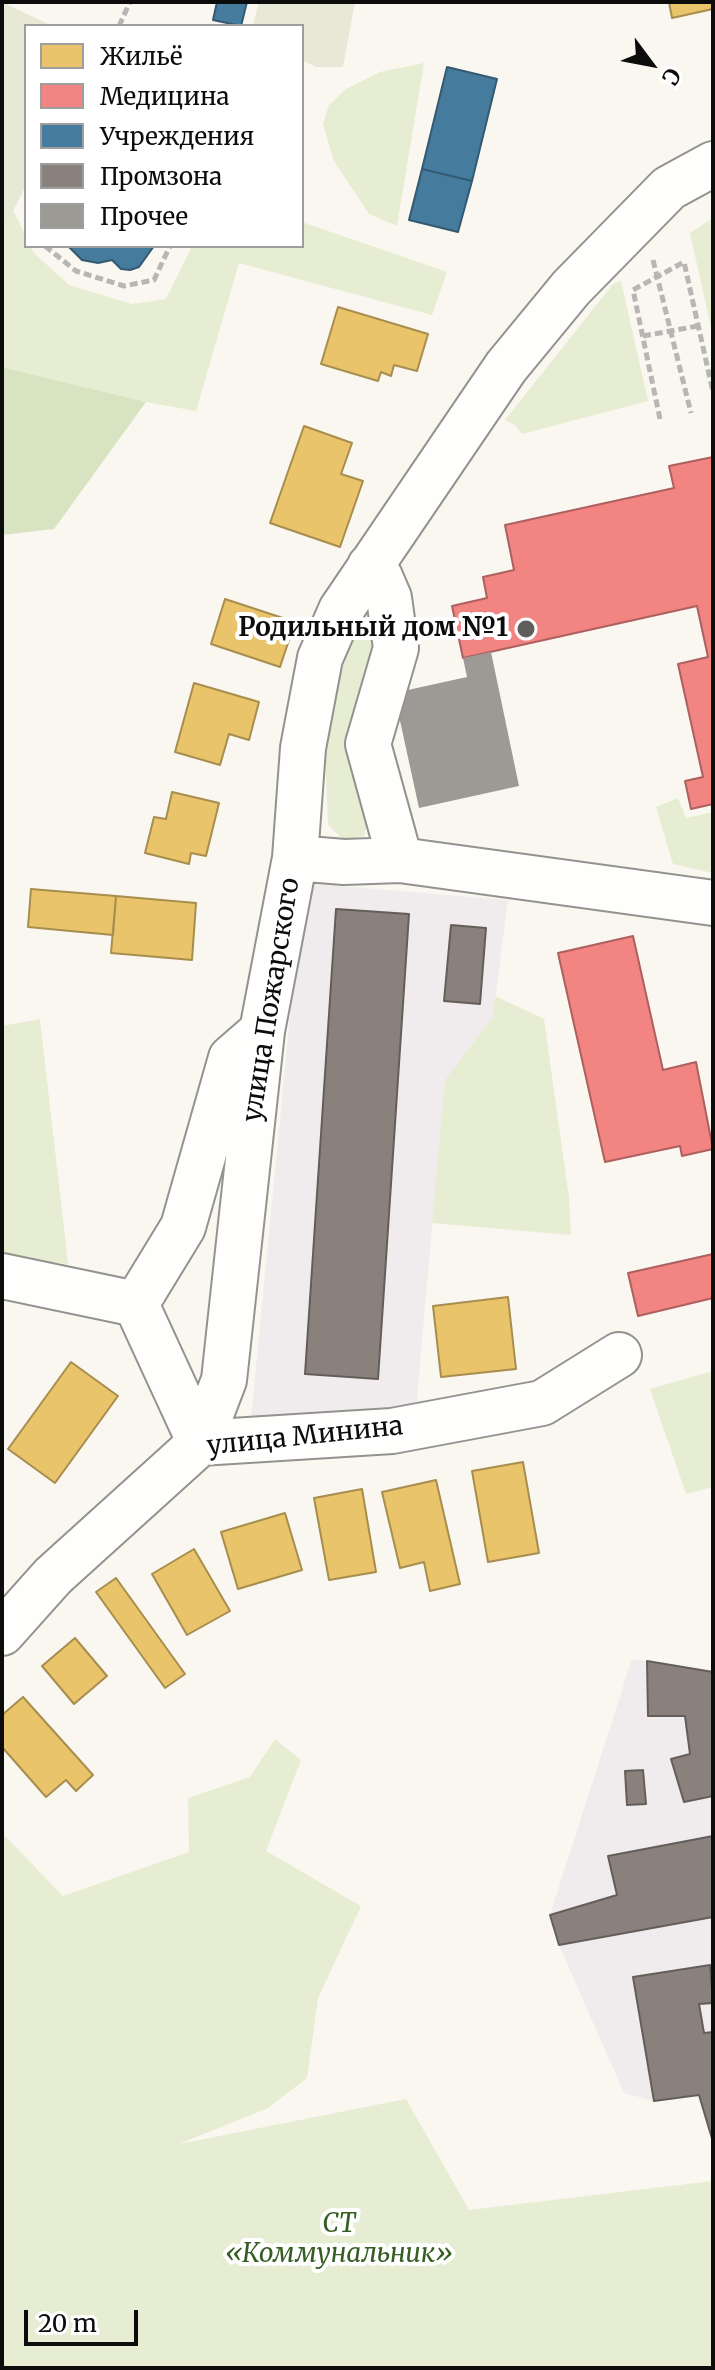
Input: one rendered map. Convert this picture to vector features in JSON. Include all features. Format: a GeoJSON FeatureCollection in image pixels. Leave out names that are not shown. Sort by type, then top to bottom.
{"type":"FeatureCollection","features":[{"type":"Feature","properties":{"kind":"street","name":"улица Пожарского"},"geometry":{"type":"LineString","coordinates":[[200,1443],[224,1380],[262,1031],[295,858],[303,748],[320,658],[341,610],[506,367],[571,288],[669,188],[713,164]]}},
{"type":"Feature","properties":{"kind":"street"},"geometry":{"type":"LineString","coordinates":[[370,566],[380,577],[389,598],[396,648],[368,744],[400,860]]}},
{"type":"Feature","properties":{"kind":"street"},"geometry":{"type":"LineString","coordinates":[[295,858],[344,862],[400,860],[713,903]]}},
{"type":"Feature","properties":{"kind":"street"},"geometry":{"type":"LineString","coordinates":[[136,1304],[183,1227],[231,1058],[262,1031]]}},
{"type":"Feature","properties":{"kind":"street"},"geometry":{"type":"LineString","coordinates":[[2,1276],[136,1304]]}},
{"type":"Feature","properties":{"kind":"street"},"geometry":{"type":"LineString","coordinates":[[136,1304],[200,1443]]}},
{"type":"Feature","properties":{"kind":"street","name":"улица Минина"},"geometry":{"type":"LineString","coordinates":[[2,1633],[53,1576],[200,1443],[392,1431],[542,1403],[619,1355]]}},
{"type":"Feature","properties":{"kind":"path"},"geometry":{"type":"LineString","coordinates":[[120,24],[130,2]]}},
{"type":"Feature","properties":{"kind":"path"},"geometry":{"type":"LineString","coordinates":[[47,248],[76,271],[124,286],[154,280],[169,248]]}},
{"type":"Feature","properties":{"kind":"path"},"geometry":{"type":"LineString","coordinates":[[650,248],[691,413]]}},
{"type":"Feature","properties":{"kind":"path"},"geometry":{"type":"LineString","coordinates":[[660,419],[633,290],[684,262],[713,392]]}},
{"type":"Feature","properties":{"kind":"path"},"geometry":{"type":"LineString","coordinates":[[643,336],[698,326]]}},
{"type":"Feature","properties":{"kind":"shaded area"},"geometry":{"type":"Polygon","coordinates":[[[303,883],[508,900],[493,1017],[445,1081],[416,1408],[251,1418],[303,883]]]}},
{"type":"Feature","properties":{"kind":"shaded area"},"geometry":{"type":"Polygon","coordinates":[[[632,1659],[713,1672],[713,2142],[699,2095],[654,2101],[624,2093],[559,1945],[550,1915],[632,1659]]]}},
{"type":"Feature","properties":{"kind":"green space"},"geometry":{"type":"Polygon","coordinates":[[[2,2],[48,24],[24,24],[24,189],[2,233],[2,2]]]}},
{"type":"Feature","properties":{"kind":"green space"},"geometry":{"type":"Polygon","coordinates":[[[259,2],[355,2],[343,67],[316,67],[304,61],[304,24],[254,24],[259,2]]]}},
{"type":"Feature","properties":{"kind":"green space"},"geometry":{"type":"Polygon","coordinates":[[[424,63],[397,226],[369,214],[334,161],[323,124],[329,105],[346,89],[380,72],[424,63]]]}},
{"type":"Feature","properties":{"kind":"green space"},"geometry":{"type":"Polygon","coordinates":[[[13,210],[24,233],[24,248],[31,248],[69,285],[132,304],[166,299],[191,248],[304,248],[304,223],[447,272],[432,315],[239,263],[196,411],[2,367],[2,233],[13,210]]]}},
{"type":"Feature","properties":{"kind":"green space"},"geometry":{"type":"Polygon","coordinates":[[[713,218],[713,336],[690,233],[713,218]]]}},
{"type":"Feature","properties":{"kind":"green space"},"geometry":{"type":"Polygon","coordinates":[[[621,281],[648,401],[522,434],[515,425],[505,420],[613,284],[621,281]]]}},
{"type":"Feature","properties":{"kind":"green space"},"geometry":{"type":"Polygon","coordinates":[[[2,367],[146,402],[54,529],[2,535],[2,367]]]}},
{"type":"Feature","properties":{"kind":"green space"},"geometry":{"type":"Polygon","coordinates":[[[359,620],[377,622],[367,823],[364,836],[344,840],[328,825],[325,749],[343,664],[359,620]]]}},
{"type":"Feature","properties":{"kind":"green space"},"geometry":{"type":"Polygon","coordinates":[[[678,798],[686,818],[713,812],[713,873],[673,864],[656,807],[678,798]]]}},
{"type":"Feature","properties":{"kind":"green space"},"geometry":{"type":"Polygon","coordinates":[[[495,996],[544,1019],[569,1198],[571,1235],[432,1223],[445,1080],[493,1017],[495,996]]]}},
{"type":"Feature","properties":{"kind":"green space"},"geometry":{"type":"Polygon","coordinates":[[[40,1019],[68,1264],[2,1256],[2,1026],[40,1019]]]}},
{"type":"Feature","properties":{"kind":"green space"},"geometry":{"type":"Polygon","coordinates":[[[713,1371],[713,1487],[686,1494],[650,1389],[713,1371]]]}},
{"type":"Feature","properties":{"kind":"green space","name":"СТ «Коммунальник»"},"geometry":{"type":"Polygon","coordinates":[[[275,1739],[301,1760],[266,1851],[361,1906],[318,1998],[307,2078],[268,2108],[179,2144],[406,2099],[469,2210],[713,2181],[713,2368],[2,2368],[2,1833],[63,1896],[189,1852],[188,1798],[250,1777],[275,1739]]]}},
{"type":"Feature","properties":{"kind":"building: Жильё"},"geometry":{"type":"Polygon","coordinates":[[[669,2],[713,2],[713,9],[672,18],[669,2]]]}},
{"type":"Feature","properties":{"kind":"building: Жильё"},"geometry":{"type":"Polygon","coordinates":[[[338,307],[428,334],[417,371],[394,365],[391,376],[381,372],[378,381],[321,364],[338,307]]]}},
{"type":"Feature","properties":{"kind":"building: Жильё"},"geometry":{"type":"Polygon","coordinates":[[[304,426],[352,443],[341,474],[363,481],[340,547],[270,523],[304,426]]]}},
{"type":"Feature","properties":{"kind":"building: Жильё"},"geometry":{"type":"Polygon","coordinates":[[[225,599],[295,622],[280,667],[211,644],[225,599]]]}},
{"type":"Feature","properties":{"kind":"building: Жильё"},"geometry":{"type":"Polygon","coordinates":[[[194,683],[259,702],[249,740],[229,734],[220,765],[175,752],[194,683]]]}},
{"type":"Feature","properties":{"kind":"building: Жильё"},"geometry":{"type":"Polygon","coordinates":[[[172,792],[219,803],[206,856],[191,853],[189,864],[145,853],[154,817],[166,819],[172,792]]]}},
{"type":"Feature","properties":{"kind":"building: Жильё"},"geometry":{"type":"Polygon","coordinates":[[[31,889],[116,896],[113,935],[28,927],[31,889]]]}},
{"type":"Feature","properties":{"kind":"building: Жильё"},"geometry":{"type":"Polygon","coordinates":[[[116,896],[196,903],[192,960],[111,953],[116,896]]]}},
{"type":"Feature","properties":{"kind":"building: Жильё"},"geometry":{"type":"Polygon","coordinates":[[[508,1297],[516,1369],[441,1377],[433,1306],[508,1297]]]}},
{"type":"Feature","properties":{"kind":"building: Жильё"},"geometry":{"type":"Polygon","coordinates":[[[71,1362],[118,1396],[55,1483],[8,1449],[71,1362]]]}},
{"type":"Feature","properties":{"kind":"building: Жильё"},"geometry":{"type":"Polygon","coordinates":[[[523,1462],[539,1553],[488,1562],[472,1471],[523,1462]]]}},
{"type":"Feature","properties":{"kind":"building: Жильё"},"geometry":{"type":"Polygon","coordinates":[[[436,1480],[460,1584],[430,1591],[424,1562],[400,1568],[382,1492],[436,1480]]]}},
{"type":"Feature","properties":{"kind":"building: Жильё"},"geometry":{"type":"Polygon","coordinates":[[[362,1489],[376,1572],[329,1580],[314,1498],[362,1489]]]}},
{"type":"Feature","properties":{"kind":"building: Жильё"},"geometry":{"type":"Polygon","coordinates":[[[285,1513],[302,1570],[238,1589],[221,1532],[285,1513]]]}},
{"type":"Feature","properties":{"kind":"building: Жильё"},"geometry":{"type":"Polygon","coordinates":[[[194,1549],[230,1611],[187,1635],[152,1574],[194,1549]]]}},
{"type":"Feature","properties":{"kind":"building: Жильё"},"geometry":{"type":"Polygon","coordinates":[[[116,1578],[185,1674],[165,1688],[96,1592],[116,1578]]]}},
{"type":"Feature","properties":{"kind":"building: Жильё"},"geometry":{"type":"Polygon","coordinates":[[[75,1638],[107,1676],[74,1704],[42,1666],[75,1638]]]}},
{"type":"Feature","properties":{"kind":"building: Жильё"},"geometry":{"type":"Polygon","coordinates":[[[23,1697],[93,1775],[76,1791],[66,1780],[46,1797],[2,1747],[2,1715],[23,1697]]]}},
{"type":"Feature","properties":{"kind":"building: Медицина","name":"Родильный дом №1"},"geometry":{"type":"Polygon","coordinates":[[[713,457],[713,804],[691,809],[685,781],[703,777],[678,664],[708,657],[697,606],[463,658],[452,606],[487,598],[483,577],[514,570],[505,525],[674,488],[669,466],[713,457]]]}},
{"type":"Feature","properties":{"kind":"building: Медицина"},"geometry":{"type":"Polygon","coordinates":[[[633,936],[663,1070],[696,1062],[713,1149],[682,1156],[680,1146],[605,1162],[558,953],[633,936]]]}},
{"type":"Feature","properties":{"kind":"building: Медицина"},"geometry":{"type":"Polygon","coordinates":[[[713,1254],[713,1298],[638,1316],[628,1273],[713,1254]]]}},
{"type":"Feature","properties":{"kind":"building: Учреждения"},"geometry":{"type":"Polygon","coordinates":[[[217,2],[247,2],[242,24],[213,20],[217,2]]]}},
{"type":"Feature","properties":{"kind":"building: Учреждения"},"geometry":{"type":"Polygon","coordinates":[[[447,67],[497,79],[472,181],[422,169],[447,67]]]}},
{"type":"Feature","properties":{"kind":"building: Учреждения"},"geometry":{"type":"Polygon","coordinates":[[[422,169],[472,181],[458,232],[409,220],[422,169]]]}},
{"type":"Feature","properties":{"kind":"building: Учреждения"},"geometry":{"type":"Polygon","coordinates":[[[70,248],[153,248],[139,267],[130,270],[121,269],[112,260],[98,263],[82,260],[70,248]]]}},
{"type":"Feature","properties":{"kind":"building: Промзона"},"geometry":{"type":"Polygon","coordinates":[[[336,909],[409,914],[378,1379],[305,1374],[336,909]]]}},
{"type":"Feature","properties":{"kind":"building: Промзона"},"geometry":{"type":"Polygon","coordinates":[[[451,925],[486,928],[480,1004],[444,1001],[451,925]]]}},
{"type":"Feature","properties":{"kind":"building: Промзона"},"geometry":{"type":"Polygon","coordinates":[[[647,1661],[713,1672],[713,1796],[684,1802],[671,1759],[690,1754],[685,1716],[648,1716],[647,1661]]]}},
{"type":"Feature","properties":{"kind":"building: Промзона"},"geometry":{"type":"Polygon","coordinates":[[[643,1770],[646,1804],[627,1805],[625,1771],[643,1770]]]}},
{"type":"Feature","properties":{"kind":"building: Промзона"},"geometry":{"type":"Polygon","coordinates":[[[713,1836],[713,1917],[559,1945],[550,1915],[617,1895],[608,1856],[713,1836]]]}},
{"type":"Feature","properties":{"kind":"building: Промзона"},"geometry":{"type":"Polygon","coordinates":[[[710,1965],[713,2003],[699,2004],[704,2033],[713,2032],[713,2142],[699,2095],[654,2101],[633,1977],[710,1965]]]}},
{"type":"Feature","properties":{"kind":"building: Прочее"},"geometry":{"type":"Polygon","coordinates":[[[491,652],[519,786],[419,808],[394,693],[467,677],[463,658],[491,652]]]}},
{"type":"Feature","properties":{"kind":"place","name":"Родильный дом №1"},"geometry":{"type":"Point","coordinates":[526,629]}}]}
